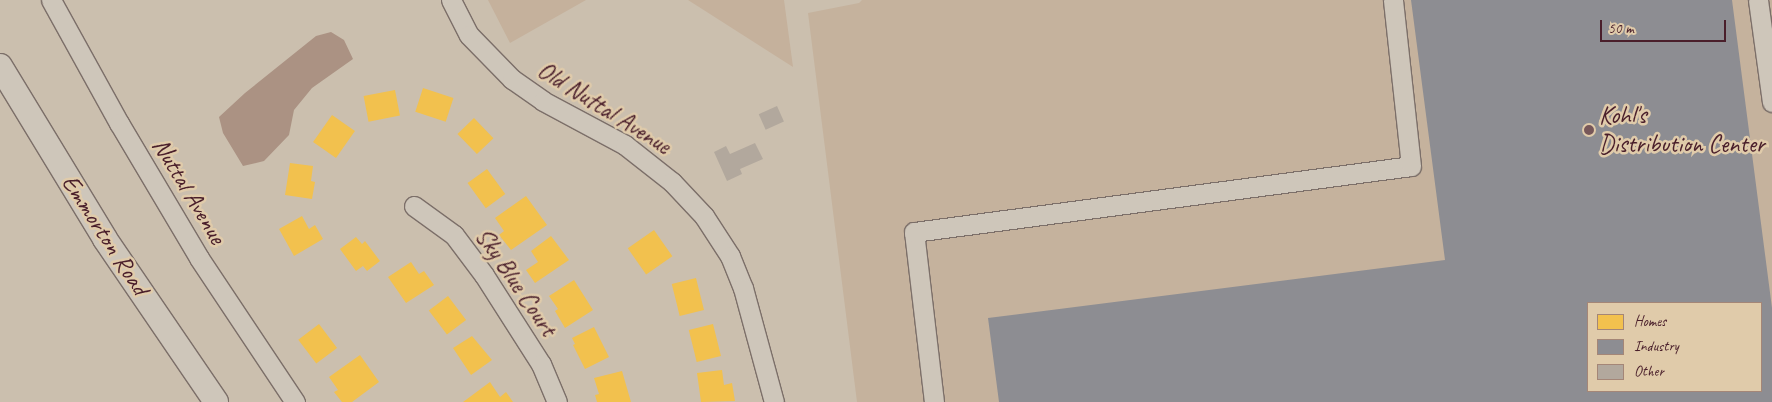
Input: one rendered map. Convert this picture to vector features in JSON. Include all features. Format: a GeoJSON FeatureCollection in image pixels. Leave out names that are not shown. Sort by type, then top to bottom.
{"type":"FeatureCollection","features":[{"type":"Feature","properties":{"kind":"main road","name":"Emmorton Road"},"geometry":{"type":"LineString","coordinates":[[0,66],[105,239],[216,402]]}},
{"type":"Feature","properties":{"kind":"street","name":"Nuttal Avenue"},"geometry":{"type":"LineString","coordinates":[[51,0],[119,123],[194,249],[295,402]]}},
{"type":"Feature","properties":{"kind":"street","name":"Old Nuttal Avenue"},"geometry":{"type":"LineString","coordinates":[[451,0],[469,35],[512,79],[543,101],[625,145],[672,182],[704,216],[730,256],[743,288],[774,402]]}},
{"type":"Feature","properties":{"kind":"street"},"geometry":{"type":"LineString","coordinates":[[934,402],[914,232],[1411,166],[1393,0]]}},
{"type":"Feature","properties":{"kind":"street"},"geometry":{"type":"LineString","coordinates":[[1758,0],[1772,102]]}},
{"type":"Feature","properties":{"kind":"street","name":"Sky Blue Court"},"geometry":{"type":"LineString","coordinates":[[414,206],[454,235],[484,275],[541,364],[557,402]]}},
{"type":"Feature","properties":{"kind":"shaded area"},"geometry":{"type":"Polygon","coordinates":[[[488,0],[586,0],[510,43],[488,0]]]}},
{"type":"Feature","properties":{"kind":"shaded area"},"geometry":{"type":"Polygon","coordinates":[[[688,0],[784,0],[793,67],[688,0]]]}},
{"type":"Feature","properties":{"kind":"shaded area","name":"Kohl's Distribution Center"},"geometry":{"type":"Polygon","coordinates":[[[862,0],[1772,0],[1772,402],[857,402],[808,13],[859,3],[862,0]]]}},
{"type":"Feature","properties":{"kind":"shaded area"},"geometry":{"type":"Polygon","coordinates":[[[331,32],[344,40],[353,59],[312,88],[294,110],[289,135],[264,161],[243,166],[223,133],[219,117],[245,93],[316,36],[331,32]]]}},
{"type":"Feature","properties":{"kind":"building: Homes"},"geometry":{"type":"Polygon","coordinates":[[[423,88],[453,98],[446,122],[415,112],[423,88]]]}},
{"type":"Feature","properties":{"kind":"building: Homes"},"geometry":{"type":"Polygon","coordinates":[[[395,90],[400,116],[369,122],[364,96],[395,90]]]}},
{"type":"Feature","properties":{"kind":"building: Homes"},"geometry":{"type":"Polygon","coordinates":[[[332,115],[355,131],[336,158],[313,142],[332,115]]]}},
{"type":"Feature","properties":{"kind":"building: Homes"},"geometry":{"type":"Polygon","coordinates":[[[474,118],[493,138],[477,154],[457,134],[474,118]]]}},
{"type":"Feature","properties":{"kind":"building: Homes"},"geometry":{"type":"Polygon","coordinates":[[[290,163],[313,166],[311,181],[315,182],[312,199],[285,195],[290,163]]]}},
{"type":"Feature","properties":{"kind":"building: Homes"},"geometry":{"type":"Polygon","coordinates":[[[487,169],[505,194],[486,208],[468,183],[487,169]]]}},
{"type":"Feature","properties":{"kind":"building: Homes"},"geometry":{"type":"Polygon","coordinates":[[[526,196],[547,225],[511,250],[499,235],[504,231],[495,218],[526,196]]]}},
{"type":"Feature","properties":{"kind":"building: Homes"},"geometry":{"type":"Polygon","coordinates":[[[302,216],[309,229],[315,225],[323,239],[294,256],[279,229],[302,216]]]}},
{"type":"Feature","properties":{"kind":"building: Homes"},"geometry":{"type":"Polygon","coordinates":[[[654,230],[672,256],[646,275],[628,248],[654,230]]]}},
{"type":"Feature","properties":{"kind":"building: Homes"},"geometry":{"type":"Polygon","coordinates":[[[551,236],[569,260],[535,283],[526,270],[538,262],[531,251],[551,236]]]}},
{"type":"Feature","properties":{"kind":"building: Homes"},"geometry":{"type":"Polygon","coordinates":[[[356,237],[362,244],[365,241],[380,261],[367,271],[363,266],[356,271],[340,249],[356,237]]]}},
{"type":"Feature","properties":{"kind":"building: Homes"},"geometry":{"type":"Polygon","coordinates":[[[411,262],[419,274],[424,271],[434,285],[406,303],[388,277],[411,262]]]}},
{"type":"Feature","properties":{"kind":"building: Homes"},"geometry":{"type":"Polygon","coordinates":[[[696,278],[704,310],[680,316],[672,284],[696,278]]]}},
{"type":"Feature","properties":{"kind":"building: Homes"},"geometry":{"type":"Polygon","coordinates":[[[574,280],[593,310],[565,328],[555,311],[558,309],[549,296],[574,280]]]}},
{"type":"Feature","properties":{"kind":"building: Homes"},"geometry":{"type":"Polygon","coordinates":[[[448,296],[466,320],[447,334],[429,310],[448,296]]]}},
{"type":"Feature","properties":{"kind":"building: Homes"},"geometry":{"type":"Polygon","coordinates":[[[319,324],[337,348],[316,364],[298,340],[319,324]]]}},
{"type":"Feature","properties":{"kind":"building: Homes"},"geometry":{"type":"Polygon","coordinates":[[[713,324],[721,356],[697,362],[689,330],[713,324]]]}},
{"type":"Feature","properties":{"kind":"building: Homes"},"geometry":{"type":"Polygon","coordinates":[[[594,327],[609,357],[585,369],[573,345],[575,344],[572,338],[594,327]]]}},
{"type":"Feature","properties":{"kind":"building: Homes"},"geometry":{"type":"Polygon","coordinates":[[[472,336],[492,360],[471,375],[453,348],[472,336]]]}},
{"type":"Feature","properties":{"kind":"building: Homes"},"geometry":{"type":"Polygon","coordinates":[[[360,355],[379,382],[352,402],[342,402],[334,392],[338,390],[329,377],[360,355]]]}},
{"type":"Feature","properties":{"kind":"building: Homes"},"geometry":{"type":"Polygon","coordinates":[[[722,370],[724,385],[732,383],[735,401],[701,402],[697,373],[722,370]]]}},
{"type":"Feature","properties":{"kind":"building: Homes"},"geometry":{"type":"Polygon","coordinates":[[[622,371],[631,402],[597,402],[595,395],[599,394],[594,378],[622,371]]]}},
{"type":"Feature","properties":{"kind":"building: Homes"},"geometry":{"type":"Polygon","coordinates":[[[490,382],[500,397],[506,392],[513,402],[463,402],[490,382]]]}},
{"type":"Feature","properties":{"kind":"building: Industry","name":"Kohl's Distribution Center"},"geometry":{"type":"Polygon","coordinates":[[[1411,0],[1732,0],[1772,308],[1772,402],[999,402],[988,318],[1445,260],[1411,0]]]}},
{"type":"Feature","properties":{"kind":"building: Other"},"geometry":{"type":"Polygon","coordinates":[[[777,106],[784,122],[766,130],[759,114],[777,106]]]}},
{"type":"Feature","properties":{"kind":"building: Other"},"geometry":{"type":"Polygon","coordinates":[[[755,143],[763,159],[740,169],[742,174],[727,181],[714,152],[726,146],[730,154],[755,143]]]}},
{"type":"Feature","properties":{"kind":"place","name":"Kohl's Distribution Center"},"geometry":{"type":"Point","coordinates":[1589,130]}}]}
